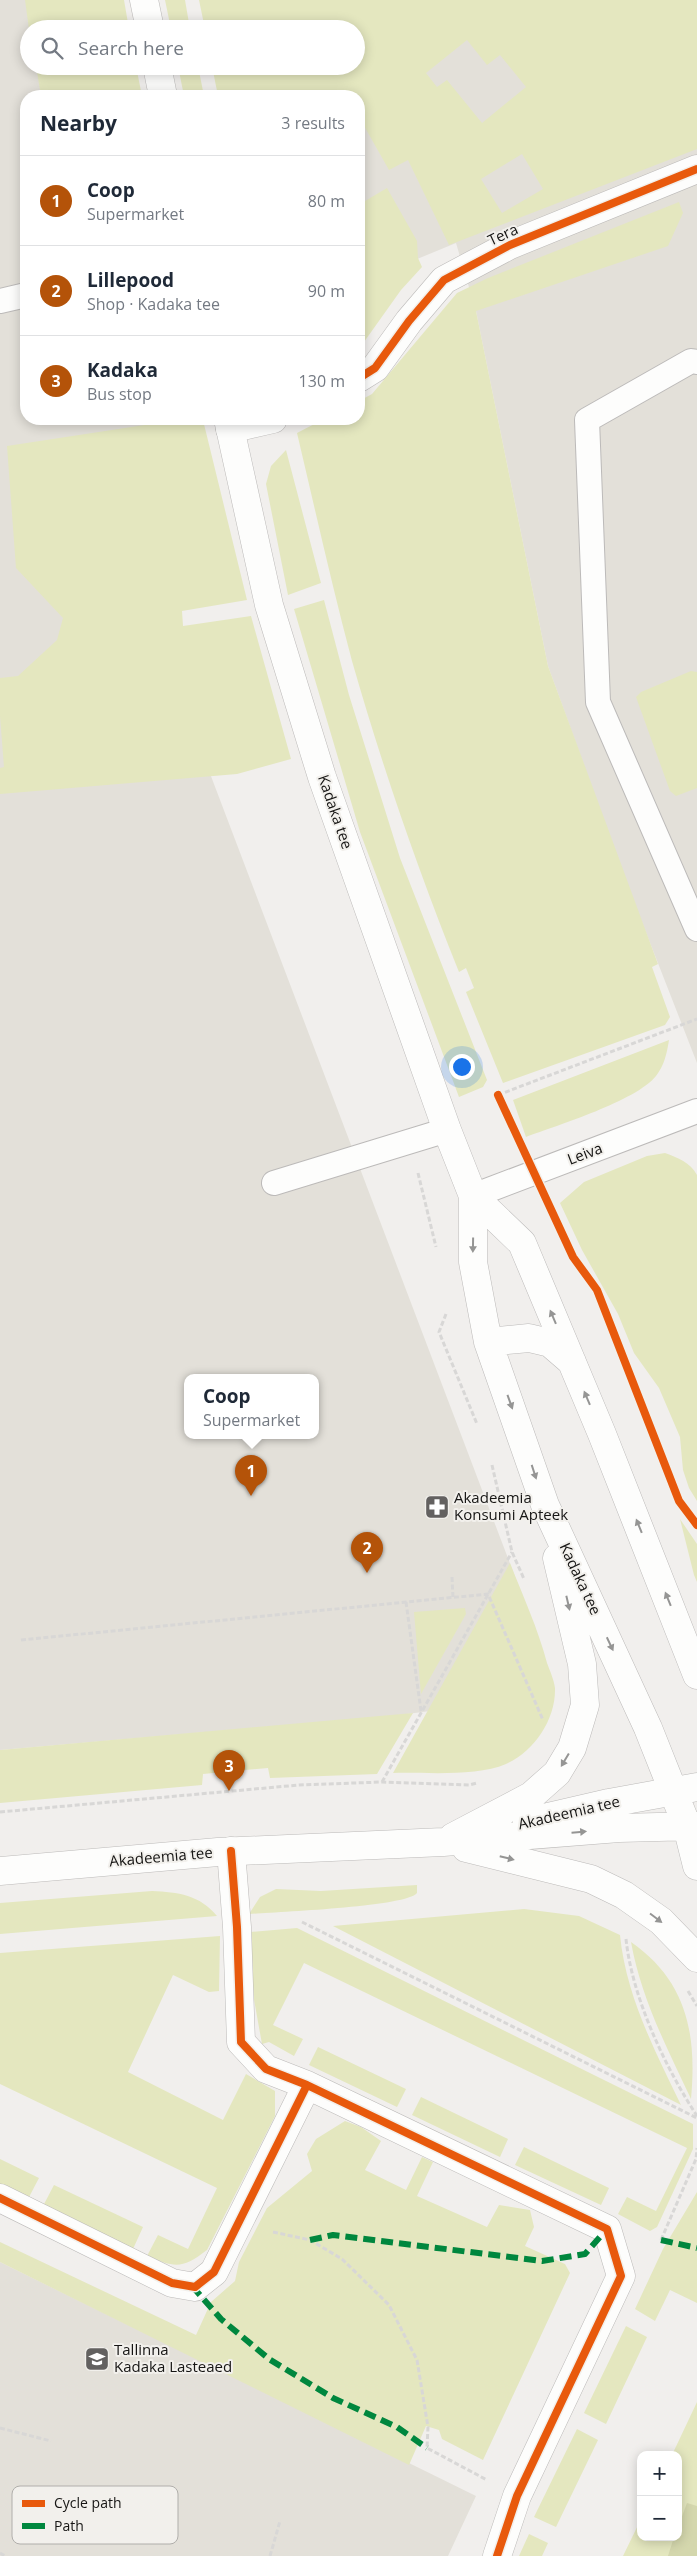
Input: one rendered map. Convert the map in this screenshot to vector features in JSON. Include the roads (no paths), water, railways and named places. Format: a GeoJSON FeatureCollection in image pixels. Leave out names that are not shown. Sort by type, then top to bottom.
{"type":"FeatureCollection","features":[{"type":"Feature","properties":{"kind":"main road"},"geometry":{"type":"LineString","coordinates":[[144,0],[148,20]]}},
{"type":"Feature","properties":{"kind":"main road"},"geometry":{"type":"LineString","coordinates":[[158,75],[161,90]]}},
{"type":"Feature","properties":{"kind":"main road","name":"Tera"},"geometry":{"type":"LineString","coordinates":[[365,374],[375,368],[409,321],[444,280],[510,246],[697,169]]}},
{"type":"Feature","properties":{"kind":"main road","name":"Kadaka tee"},"geometry":{"type":"LineString","coordinates":[[229,425],[269,605],[316,759],[447,1130],[473,1196],[473,1262],[488,1342],[545,1505],[648,1728],[685,1789],[697,1866]]}},
{"type":"Feature","properties":{"kind":"main road","name":"Kadaka tee"},"geometry":{"type":"LineString","coordinates":[[473,1196],[522,1243],[688,1636],[697,1675]]}},
{"type":"Feature","properties":{"kind":"main road"},"geometry":{"type":"LineString","coordinates":[[488,1342],[529,1338],[550,1343],[572,1362]]}},
{"type":"Feature","properties":{"kind":"main road"},"geometry":{"type":"LineString","coordinates":[[443,1842],[531,1796],[557,1773],[572,1748],[585,1705],[582,1664],[545,1505]]}},
{"type":"Feature","properties":{"kind":"main road","name":"Akadeemia tee"},"geometry":{"type":"LineString","coordinates":[[443,1842],[610,1803],[685,1789]]}},
{"type":"Feature","properties":{"kind":"main road","name":"Akadeemia tee"},"geometry":{"type":"LineString","coordinates":[[0,1871],[231,1851],[443,1842],[619,1828],[692,1826]]}},
{"type":"Feature","properties":{"kind":"main road"},"geometry":{"type":"LineString","coordinates":[[443,1842],[591,1879],[624,1895],[661,1921],[697,1958]]}},
{"type":"Feature","properties":{"kind":"main road"},"geometry":{"type":"LineString","coordinates":[[231,1851],[237,1927],[241,2042],[266,2069],[307,2085],[608,2229],[621,2276],[516,2496],[497,2556]]}},
{"type":"Feature","properties":{"kind":"main road"},"geometry":{"type":"LineString","coordinates":[[0,2198],[172,2283],[194,2287],[214,2272],[307,2085]]}},
{"type":"Feature","properties":{"kind":"lane"},"geometry":{"type":"LineString","coordinates":[[0,301],[20,297]]}},
{"type":"Feature","properties":{"kind":"lane"},"geometry":{"type":"LineString","coordinates":[[695,357],[588,420],[598,702],[697,929]]}},
{"type":"Feature","properties":{"kind":"lane","name":"Leiva"},"geometry":{"type":"LineString","coordinates":[[473,1196],[696,1114]]}},
{"type":"Feature","properties":{"kind":"lane"},"geometry":{"type":"LineString","coordinates":[[274,1183],[447,1130]]}},
{"type":"Feature","properties":{"kind":"place","name":"Coop"},"geometry":{"type":"Point","coordinates":[251,1496]}},
{"type":"Feature","properties":{"kind":"place","name":"Akadeemia Konsumi Apteek"},"geometry":{"type":"Point","coordinates":[437,1507]}},
{"type":"Feature","properties":{"kind":"place","name":"Lillepood"},"geometry":{"type":"Point","coordinates":[367,1573]}},
{"type":"Feature","properties":{"kind":"place","name":"Kadaka"},"geometry":{"type":"Point","coordinates":[229,1791]}},
{"type":"Feature","properties":{"kind":"place","name":"Tallinna Kadaka Lasteaed"},"geometry":{"type":"Point","coordinates":[97,2359]}}]}
